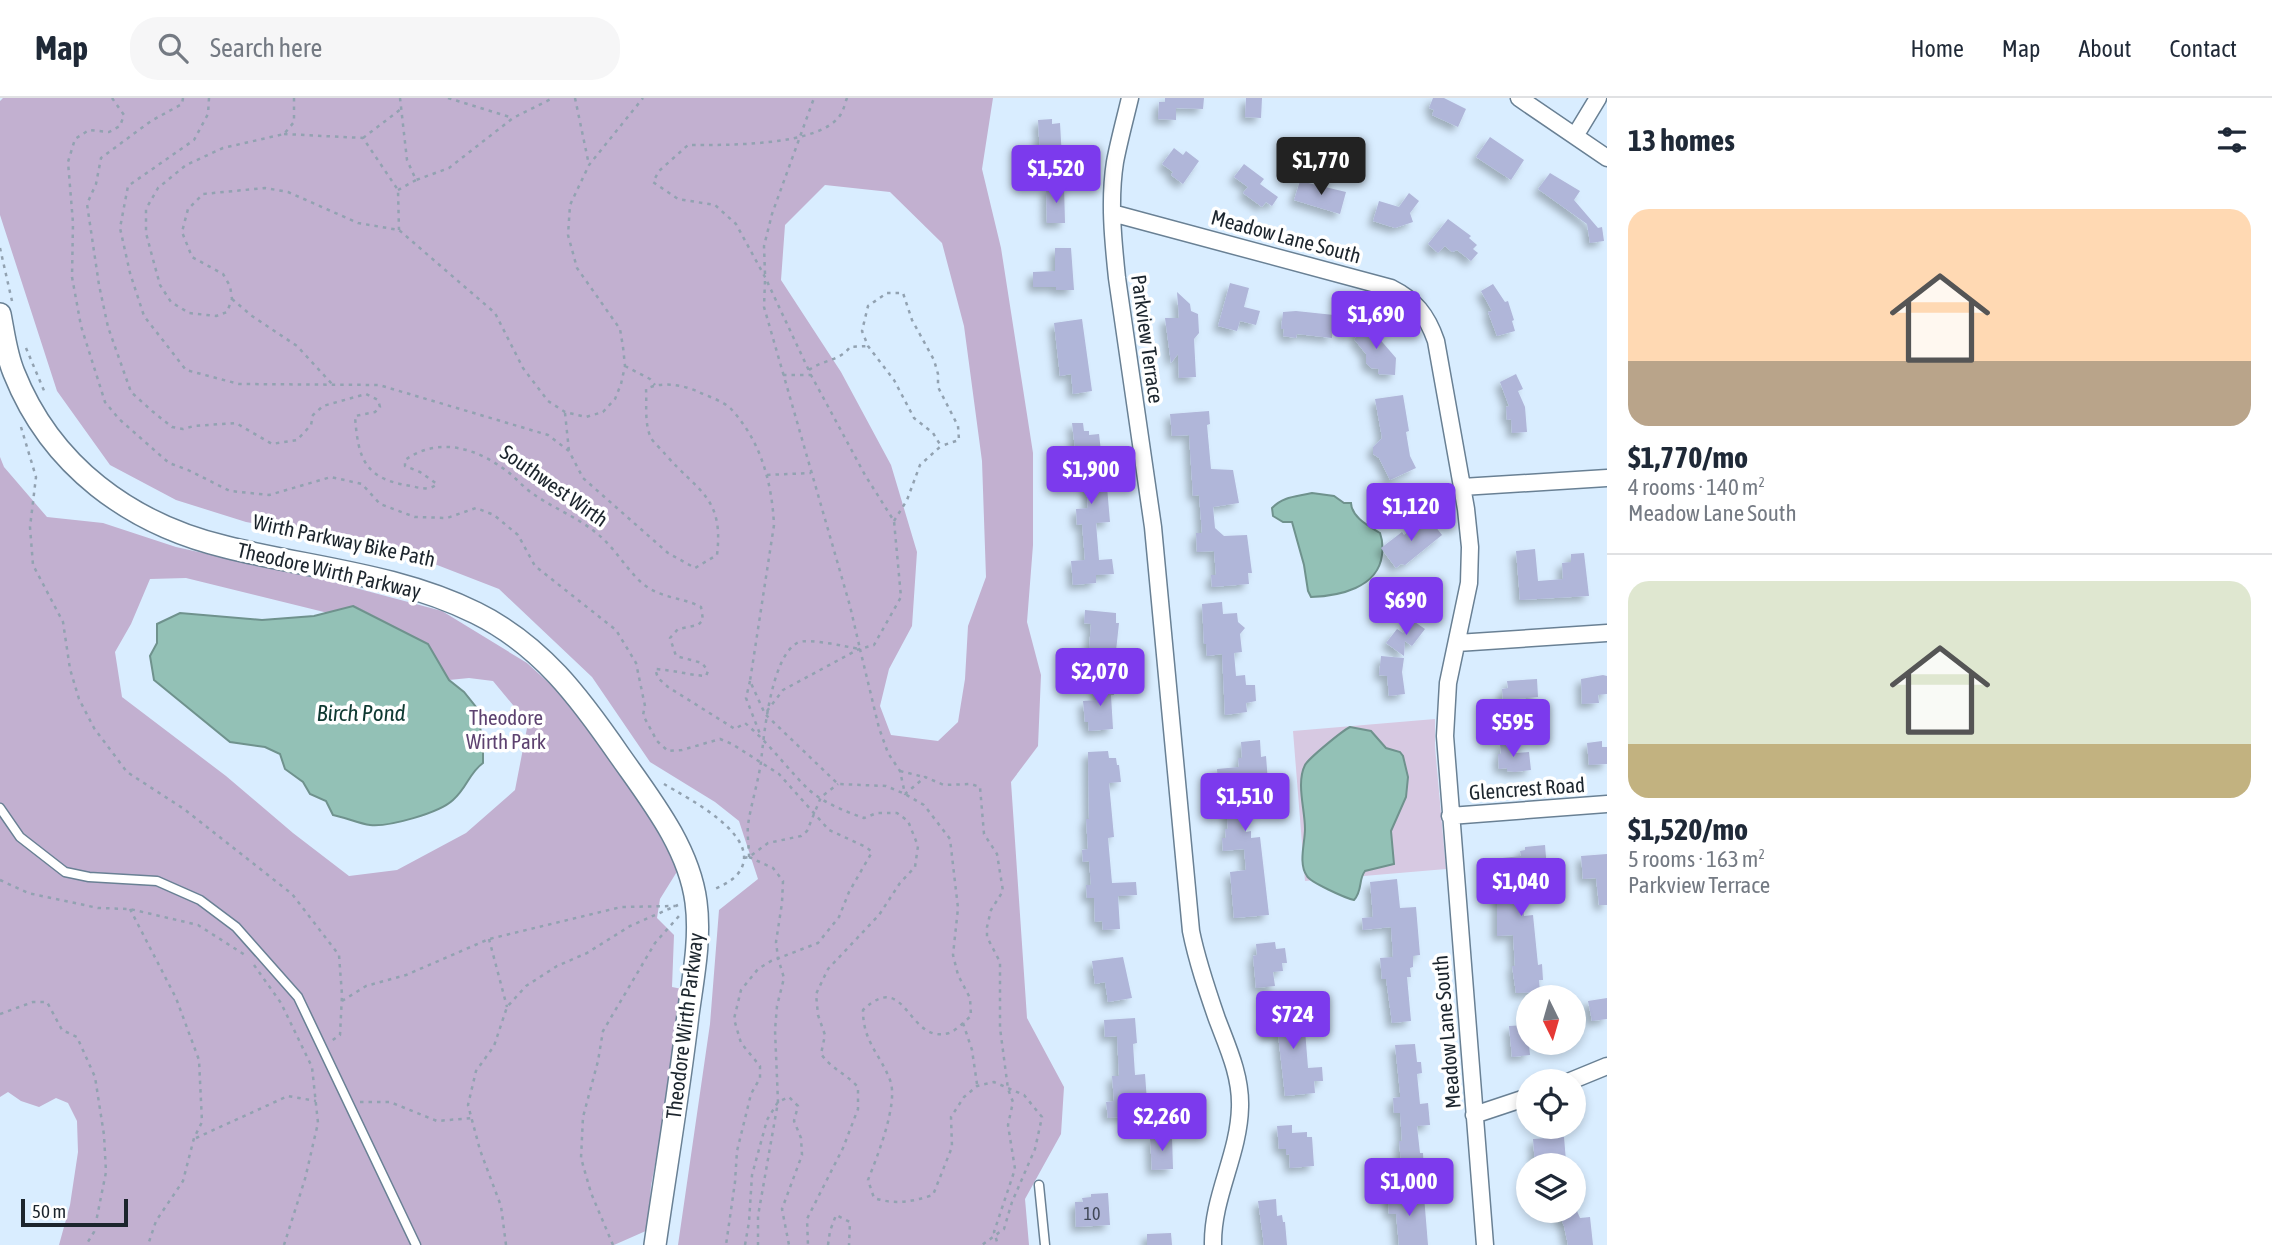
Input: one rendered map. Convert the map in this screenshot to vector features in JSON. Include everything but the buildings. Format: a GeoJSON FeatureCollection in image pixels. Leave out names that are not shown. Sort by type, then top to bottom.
{"type":"FeatureCollection","features":[{"type":"Feature","properties":{"kind":"street","name":"Parkview Terrace"},"geometry":{"type":"LineString","coordinates":[[1130,98],[1115,163],[1112,214],[1116,278],[1154,538],[1191,931],[1196,955],[1233,1060],[1240,1095],[1237,1139],[1218,1203],[1213,1245]]}},
{"type":"Feature","properties":{"kind":"street"},"geometry":{"type":"LineString","coordinates":[[1519,98],[1607,158]]}},
{"type":"Feature","properties":{"kind":"street"},"geometry":{"type":"LineString","coordinates":[[1575,136],[1598,98]]}},
{"type":"Feature","properties":{"kind":"street","name":"Meadow Lane South"},"geometry":{"type":"LineString","coordinates":[[1112,214],[1377,283],[1405,295],[1416,304],[1426,318],[1436,341],[1469,530],[1470,565],[1445,710],[1446,765],[1485,1245]]}},
{"type":"Feature","properties":{"kind":"street","name":"Theodore Wirth Parkway"},"geometry":{"type":"LineString","coordinates":[[7,313],[10,374],[39,423],[71,462],[118,503],[184,534],[225,547],[384,579],[443,598],[478,614],[541,657],[573,690],[644,789],[683,854],[685,902],[697,940],[685,1044],[655,1245]]}},
{"type":"Feature","properties":{"kind":"street"},"geometry":{"type":"LineString","coordinates":[[1462,487],[1607,478]]}},
{"type":"Feature","properties":{"kind":"street"},"geometry":{"type":"LineString","coordinates":[[1457,643],[1607,633]]}},
{"type":"Feature","properties":{"kind":"street","name":"Glencrest Road"},"geometry":{"type":"LineString","coordinates":[[1450,816],[1607,804]]}},
{"type":"Feature","properties":{"kind":"street"},"geometry":{"type":"LineString","coordinates":[[1586,1075],[1607,1066]]}},
{"type":"Feature","properties":{"kind":"street"},"geometry":{"type":"LineString","coordinates":[[1474,1115],[1516,1101]]}},
{"type":"Feature","properties":{"kind":"lane"},"geometry":{"type":"LineString","coordinates":[[0,808],[20,837],[65,872],[89,877],[158,881],[200,901],[236,927],[298,997],[416,1245]]}},
{"type":"Feature","properties":{"kind":"lane"},"geometry":{"type":"LineString","coordinates":[[1039,1185],[1045,1245]]}},
{"type":"Feature","properties":{"kind":"path","name":"Southwest Wirth"},"geometry":{"type":"LineString","coordinates":[[183,98],[182,104],[151,121],[101,158],[96,184],[87,204],[108,327],[131,392],[172,427],[183,429],[236,423],[272,444],[297,440],[310,425],[313,415],[323,406],[366,394],[378,400],[380,407],[375,412],[355,416],[363,460],[375,476],[399,484],[430,489],[437,484],[405,466],[405,460],[426,449],[456,446],[482,456],[508,472],[530,492],[595,531],[643,584],[678,601],[692,602],[701,607],[703,620],[698,625],[678,629],[670,638],[676,656],[702,663],[708,671],[706,677],[691,676],[676,670],[655,669],[658,678],[735,729],[745,723],[762,737]]}},
{"type":"Feature","properties":{"kind":"path"},"geometry":{"type":"LineString","coordinates":[[209,98],[208,114],[194,140],[128,186],[120,228],[130,273],[144,316],[186,370],[239,384],[379,385],[548,435],[569,451]]}},
{"type":"Feature","properties":{"kind":"path"},"geometry":{"type":"LineString","coordinates":[[284,134],[294,122],[293,98]]}},
{"type":"Feature","properties":{"kind":"path"},"geometry":{"type":"LineString","coordinates":[[400,98],[407,160],[416,180]]}},
{"type":"Feature","properties":{"kind":"path"},"geometry":{"type":"LineString","coordinates":[[448,98],[513,118]]}},
{"type":"Feature","properties":{"kind":"path"},"geometry":{"type":"LineString","coordinates":[[398,190],[449,168],[513,118],[553,98]]}},
{"type":"Feature","properties":{"kind":"path"},"geometry":{"type":"LineString","coordinates":[[575,98],[589,164]]}},
{"type":"Feature","properties":{"kind":"path"},"geometry":{"type":"LineString","coordinates":[[401,109],[363,138],[284,134],[223,148],[186,164],[158,188],[146,209],[146,233],[160,285],[171,302],[189,313],[216,316],[227,312],[232,299],[230,286],[223,274],[192,257],[182,232],[188,209],[203,194],[265,188],[288,192],[358,223],[399,230],[495,313],[523,368],[548,401],[565,412],[586,417],[603,412],[615,399],[625,366],[620,328],[577,268],[568,234],[570,205],[589,164],[643,98]]}},
{"type":"Feature","properties":{"kind":"path"},"geometry":{"type":"LineString","coordinates":[[814,98],[772,214],[764,246],[764,307],[850,606],[878,728],[888,753],[900,771],[905,794]]}},
{"type":"Feature","properties":{"kind":"path"},"geometry":{"type":"LineString","coordinates":[[765,714],[783,690],[860,649],[874,645],[901,597],[894,521],[865,475],[811,375],[765,277],[736,224],[715,205],[678,199],[653,182],[659,171],[688,145],[737,145],[819,132],[841,115],[847,98]]}},
{"type":"Feature","properties":{"kind":"path"},"geometry":{"type":"LineString","coordinates":[[363,138],[398,190],[399,230]]}},
{"type":"Feature","properties":{"kind":"path"},"geometry":{"type":"LineString","coordinates":[[0,248],[7,313]]}},
{"type":"Feature","properties":{"kind":"path"},"geometry":{"type":"LineString","coordinates":[[894,521],[920,464],[941,446],[959,440],[958,426],[938,387],[934,360],[912,320],[903,293],[887,293],[868,306],[862,331],[868,346],[894,380],[914,418],[933,433],[941,446]]}},
{"type":"Feature","properties":{"kind":"path"},"geometry":{"type":"LineString","coordinates":[[232,299],[297,346],[332,384]]}},
{"type":"Feature","properties":{"kind":"path"},"geometry":{"type":"LineString","coordinates":[[24,343],[45,394]]}},
{"type":"Feature","properties":{"kind":"path"},"geometry":{"type":"LineString","coordinates":[[809,370],[844,356],[850,347],[868,346]]}},
{"type":"Feature","properties":{"kind":"path"},"geometry":{"type":"LineString","coordinates":[[625,366],[650,379],[655,385]]}},
{"type":"Feature","properties":{"kind":"path"},"geometry":{"type":"LineString","coordinates":[[783,375],[811,375]]}},
{"type":"Feature","properties":{"kind":"path"},"geometry":{"type":"LineString","coordinates":[[565,412],[569,451],[583,478],[668,553],[695,568],[717,555],[720,533],[714,507],[699,486],[675,465],[651,438],[646,412],[646,389],[655,385],[686,386],[731,409],[760,451],[773,501],[774,525],[746,698],[762,737],[808,789],[843,811],[864,818],[877,813],[897,813],[908,821],[918,846],[915,867],[900,883],[878,915],[828,969],[816,994],[818,1016],[825,1035],[821,1054],[831,1068],[847,1075],[859,1087],[859,1100],[843,1148],[807,1219],[808,1245]]}},
{"type":"Feature","properties":{"kind":"path"},"geometry":{"type":"LineString","coordinates":[[16,416],[32,457],[36,477],[30,527],[33,565],[63,622],[70,669],[79,699],[94,728],[127,772],[184,808],[292,894],[339,955],[342,1001],[340,1035],[323,1047],[312,1067]]}},
{"type":"Feature","properties":{"kind":"path"},"geometry":{"type":"LineString","coordinates":[[766,475],[811,473]]}},
{"type":"Feature","properties":{"kind":"path"},"geometry":{"type":"LineString","coordinates":[[749,857],[747,828],[758,780],[765,714],[786,651],[808,639],[860,649]]}},
{"type":"Feature","properties":{"kind":"path"},"geometry":{"type":"LineString","coordinates":[[750,681],[765,714],[838,784]]}},
{"type":"Feature","properties":{"kind":"path"},"geometry":{"type":"LineString","coordinates":[[900,771],[944,785],[980,787],[984,834],[997,854],[1003,891],[991,910],[987,937],[1000,962],[1000,1028],[1008,1089],[1013,1102],[1008,1125],[1015,1169],[995,1236],[998,1245]]}},
{"type":"Feature","properties":{"kind":"path"},"geometry":{"type":"LineString","coordinates":[[905,794],[925,777]]}},
{"type":"Feature","properties":{"kind":"path"},"geometry":{"type":"LineString","coordinates":[[506,1245],[501,1206],[480,1150],[468,1105],[476,1071],[494,1046],[507,1007],[526,986],[557,966],[587,953],[631,926],[734,878],[741,870],[744,858],[739,840],[717,815],[656,778]]}},
{"type":"Feature","properties":{"kind":"path"},"geometry":{"type":"LineString","coordinates":[[664,784],[668,796]]}},
{"type":"Feature","properties":{"kind":"path"},"geometry":{"type":"LineString","coordinates":[[744,858],[768,843],[801,836],[807,831],[821,797],[838,784],[886,786],[905,794],[924,805],[950,839],[958,908],[953,955],[958,975],[971,998],[971,1016],[950,1032],[925,1030],[901,1001],[884,996],[873,1000],[863,1010],[863,1028],[892,1082],[883,1141],[868,1180],[874,1198],[887,1202],[904,1203],[933,1195],[952,1147],[951,1117],[964,1097],[977,1086],[995,1082],[1024,1095],[1042,1117],[1035,1149],[1012,1202],[1004,1229],[982,1245]]}},
{"type":"Feature","properties":{"kind":"path"},"geometry":{"type":"LineString","coordinates":[[749,857],[773,868],[783,881],[776,942],[784,978],[777,1006],[775,1030],[778,1102],[758,1216],[758,1245]]}},
{"type":"Feature","properties":{"kind":"path"},"geometry":{"type":"LineString","coordinates":[[0,880],[28,893],[98,908],[131,909],[198,925],[247,956]]}},
{"type":"Feature","properties":{"kind":"path"},"geometry":{"type":"LineString","coordinates":[[342,1001],[366,986],[406,975],[489,939],[621,907],[685,902]]}},
{"type":"Feature","properties":{"kind":"path"},"geometry":{"type":"LineString","coordinates":[[613,1245],[591,1193],[581,1158],[583,1117],[603,1031],[655,943],[685,902]]}},
{"type":"Feature","properties":{"kind":"path"},"geometry":{"type":"LineString","coordinates":[[131,909],[176,998],[199,1060],[202,1122],[194,1138],[183,1181],[156,1221],[148,1245]]}},
{"type":"Feature","properties":{"kind":"path"},"geometry":{"type":"LineString","coordinates":[[489,939],[507,1007]]}},
{"type":"Feature","properties":{"kind":"path"},"geometry":{"type":"LineString","coordinates":[[254,965],[281,1003],[312,1067],[316,1101],[318,1123],[305,1180],[284,1245]]}},
{"type":"Feature","properties":{"kind":"path"},"geometry":{"type":"LineString","coordinates":[[0,1014],[33,1002],[47,1002],[62,1030],[77,1037],[96,1077],[106,1172],[94,1232],[86,1245]]}},
{"type":"Feature","properties":{"kind":"path"},"geometry":{"type":"LineString","coordinates":[[963,1023],[972,1050],[977,1086]]}},
{"type":"Feature","properties":{"kind":"path"},"geometry":{"type":"LineString","coordinates":[[194,1138],[288,1096],[316,1101]]}},
{"type":"Feature","properties":{"kind":"path"},"geometry":{"type":"LineString","coordinates":[[745,1245],[752,1175],[767,1120],[778,1102],[789,1097],[798,1105],[794,1121],[801,1138],[802,1155],[782,1209],[789,1245]]}},
{"type":"Feature","properties":{"kind":"path"},"geometry":{"type":"LineString","coordinates":[[349,1102],[390,1102],[437,1121],[472,1118]]}},
{"type":"Feature","properties":{"kind":"path"},"geometry":{"type":"LineString","coordinates":[[828,1245],[836,1215],[850,1222],[849,1245]]}},
{"type":"Feature","properties":{"kind":"shaded area"},"geometry":{"type":"Polygon","coordinates":[[[3,98],[993,98],[982,169],[1001,248],[1033,453],[1033,545],[1027,622],[1041,675],[1038,746],[1011,782],[1027,1018],[1064,1087],[1061,1134],[1025,1199],[1029,1245],[678,1245],[710,1024],[719,910],[758,879],[739,821],[715,802],[650,762],[592,677],[499,589],[401,551],[246,522],[176,500],[110,465],[57,391],[0,215],[0,101],[3,98]],[[825,185],[785,225],[781,280],[841,372],[891,465],[917,552],[912,626],[889,669],[880,706],[891,735],[938,741],[958,722],[965,679],[968,626],[986,577],[982,461],[964,326],[942,243],[890,192],[825,185]]]}},
{"type":"Feature","properties":{"kind":"shaded area"},"geometry":{"type":"Polygon","coordinates":[[[0,457],[4,467],[47,517],[103,523],[176,547],[333,582],[442,611],[527,663],[572,704],[650,818],[678,870],[660,899],[657,918],[674,935],[672,987],[682,989],[670,1084],[651,1186],[648,1230],[614,1245],[59,1245],[70,1205],[78,1152],[77,1121],[68,1103],[56,1098],[39,1107],[21,1101],[8,1092],[0,1097],[0,457]],[[186,578],[150,579],[131,624],[115,652],[122,697],[226,776],[349,876],[397,870],[466,833],[515,790],[528,723],[493,681],[469,678],[449,680],[421,647],[380,619],[354,606],[328,613],[186,578]]]}},
{"type":"Feature","properties":{"kind":"shaded area"},"geometry":{"type":"Polygon","coordinates":[[[1435,719],[1446,869],[1305,881],[1293,731],[1435,719]]]}},
{"type":"Feature","properties":{"kind":"water"},"geometry":{"type":"Polygon","coordinates":[[[1312,493],[1334,496],[1344,503],[1351,503],[1354,513],[1380,533],[1383,549],[1379,566],[1365,583],[1356,588],[1333,595],[1311,597],[1292,522],[1283,522],[1273,516],[1272,508],[1281,501],[1312,493]]]}},
{"type":"Feature","properties":{"kind":"water","name":"Birch Pond"},"geometry":{"type":"Polygon","coordinates":[[[353,606],[428,644],[449,680],[464,692],[476,707],[483,742],[483,763],[453,800],[426,814],[389,824],[370,825],[333,815],[326,801],[310,794],[303,782],[285,769],[280,754],[265,747],[230,742],[154,680],[150,656],[157,643],[157,624],[180,613],[262,620],[314,616],[353,606]]]}},
{"type":"Feature","properties":{"kind":"water"},"geometry":{"type":"Polygon","coordinates":[[[1350,727],[1371,731],[1386,748],[1400,752],[1408,777],[1406,797],[1391,831],[1394,864],[1365,871],[1359,893],[1354,900],[1328,890],[1310,879],[1304,871],[1302,860],[1305,829],[1302,772],[1313,757],[1350,727]]]}},
{"type":"Feature","properties":{"kind":"park label","name":"Theodore Wirth Park"},"geometry":{"type":"Point","coordinates":[506,730]}}]}
